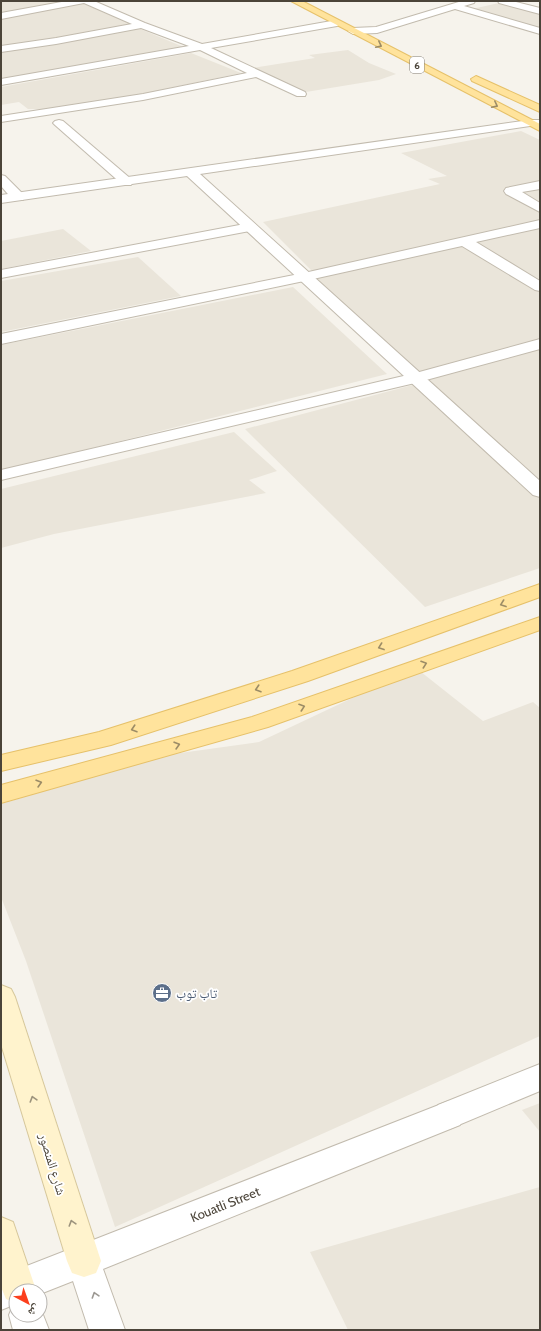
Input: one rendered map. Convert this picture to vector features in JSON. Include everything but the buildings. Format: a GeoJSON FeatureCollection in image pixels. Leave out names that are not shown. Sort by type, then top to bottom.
{"type":"FeatureCollection","features":[{"type":"Feature","properties":{"kind":"main road","name":"6"},"geometry":{"type":"LineString","coordinates":[[295,1],[537,125]]}},
{"type":"Feature","properties":{"kind":"main road"},"geometry":{"type":"LineString","coordinates":[[316,1],[336,11]]}},
{"type":"Feature","properties":{"kind":"main road"},"geometry":{"type":"LineString","coordinates":[[356,20],[391,37]]}},
{"type":"Feature","properties":{"kind":"main road"},"geometry":{"type":"LineString","coordinates":[[469,75],[540,109]]}},
{"type":"Feature","properties":{"kind":"main road"},"geometry":{"type":"LineString","coordinates":[[1,762],[103,739],[300,676],[540,590]]}},
{"type":"Feature","properties":{"kind":"main road"},"geometry":{"type":"LineString","coordinates":[[1,794],[260,722],[540,623]]}},
{"type":"Feature","properties":{"kind":"main road","name":"شارع المنصور"},"geometry":{"type":"LineString","coordinates":[[1,997],[84,1261]]}},
{"type":"Feature","properties":{"kind":"main road"},"geometry":{"type":"LineString","coordinates":[[1,1233],[13,1283]]}},
{"type":"Feature","properties":{"kind":"street"},"geometry":{"type":"LineString","coordinates":[[1,16],[81,1]]}},
{"type":"Feature","properties":{"kind":"street"},"geometry":{"type":"LineString","coordinates":[[87,1],[142,25],[201,47],[301,94]]}},
{"type":"Feature","properties":{"kind":"street"},"geometry":{"type":"LineString","coordinates":[[353,31],[377,30],[471,1]]}},
{"type":"Feature","properties":{"kind":"street"},"geometry":{"type":"LineString","coordinates":[[502,1],[540,11]]}},
{"type":"Feature","properties":{"kind":"street"},"geometry":{"type":"LineString","coordinates":[[454,6],[540,31]]}},
{"type":"Feature","properties":{"kind":"street"},"geometry":{"type":"LineString","coordinates":[[1,82],[337,23]]}},
{"type":"Feature","properties":{"kind":"street"},"geometry":{"type":"LineString","coordinates":[[1,49],[56,41],[142,25]]}},
{"type":"Feature","properties":{"kind":"street"},"geometry":{"type":"LineString","coordinates":[[1,119],[143,97],[256,74]]}},
{"type":"Feature","properties":{"kind":"street"},"geometry":{"type":"LineString","coordinates":[[59,123],[127,182]]}},
{"type":"Feature","properties":{"kind":"street"},"geometry":{"type":"LineString","coordinates":[[1,199],[537,125]]}},
{"type":"Feature","properties":{"kind":"street"},"geometry":{"type":"LineString","coordinates":[[191,173],[540,491]]}},
{"type":"Feature","properties":{"kind":"street"},"geometry":{"type":"LineString","coordinates":[[1,179],[18,197]]}},
{"type":"Feature","properties":{"kind":"street"},"geometry":{"type":"LineString","coordinates":[[540,185],[510,191],[540,208]]}},
{"type":"Feature","properties":{"kind":"street"},"geometry":{"type":"LineString","coordinates":[[1,338],[304,277],[540,224]]}},
{"type":"Feature","properties":{"kind":"street"},"geometry":{"type":"LineString","coordinates":[[1,274],[250,227]]}},
{"type":"Feature","properties":{"kind":"street"},"geometry":{"type":"LineString","coordinates":[[464,241],[540,287]]}},
{"type":"Feature","properties":{"kind":"street"},"geometry":{"type":"LineString","coordinates":[[1,475],[415,378],[540,344]]}},
{"type":"Feature","properties":{"kind":"street","name":"Kouatli Street"},"geometry":{"type":"LineString","coordinates":[[42,1283],[84,1261],[540,1077]]}},
{"type":"Feature","properties":{"kind":"street","name":"شارع المنصور"},"geometry":{"type":"LineString","coordinates":[[84,1261],[107,1330]]}},
{"type":"Feature","properties":{"kind":"shaded area"},"geometry":{"type":"Polygon","coordinates":[[[1,1],[76,1],[1,14],[1,1]]]}},
{"type":"Feature","properties":{"kind":"shaded area"},"geometry":{"type":"Polygon","coordinates":[[[82,3],[131,24],[1,47],[1,18],[82,3]]]}},
{"type":"Feature","properties":{"kind":"shaded area"},"geometry":{"type":"Polygon","coordinates":[[[499,3],[540,14],[540,28],[472,9],[499,3]]]}},
{"type":"Feature","properties":{"kind":"shaded area"},"geometry":{"type":"Polygon","coordinates":[[[138,28],[186,48],[1,82],[1,51],[138,28]]]}},
{"type":"Feature","properties":{"kind":"shaded area"},"geometry":{"type":"Polygon","coordinates":[[[348,50],[369,63],[396,74],[379,80],[306,92],[247,69],[315,58],[309,55],[348,50]]]}},
{"type":"Feature","properties":{"kind":"shaded area"},"geometry":{"type":"Polygon","coordinates":[[[191,53],[241,73],[137,95],[44,109],[28,109],[19,102],[1,105],[1,87],[191,53]]]}},
{"type":"Feature","properties":{"kind":"shaded area"},"geometry":{"type":"Polygon","coordinates":[[[521,131],[540,140],[540,222],[313,272],[263,222],[440,184],[428,179],[447,176],[401,153],[521,131]]]}},
{"type":"Feature","properties":{"kind":"shaded area"},"geometry":{"type":"Polygon","coordinates":[[[540,227],[540,568],[425,607],[245,429],[428,381],[313,277],[540,227]]]}},
{"type":"Feature","properties":{"kind":"shaded area"},"geometry":{"type":"Polygon","coordinates":[[[63,229],[91,251],[1,269],[1,241],[63,229]]]}},
{"type":"Feature","properties":{"kind":"shaded area"},"geometry":{"type":"Polygon","coordinates":[[[138,257],[181,296],[1,332],[1,281],[138,257]]]}},
{"type":"Feature","properties":{"kind":"shaded area"},"geometry":{"type":"Polygon","coordinates":[[[293,287],[387,374],[1,471],[1,345],[293,287]]]}},
{"type":"Feature","properties":{"kind":"shaded area"},"geometry":{"type":"Polygon","coordinates":[[[234,432],[277,471],[249,480],[266,493],[54,534],[1,548],[1,489],[234,432]]]}},
{"type":"Feature","properties":{"kind":"shaded area"},"geometry":{"type":"Polygon","coordinates":[[[416,668],[483,721],[533,702],[540,708],[540,1036],[115,1227],[26,961],[1,897],[1,804],[166,755],[259,742],[416,668]]]}},
{"type":"Feature","properties":{"kind":"shaded area"},"geometry":{"type":"Polygon","coordinates":[[[540,1103],[540,1132],[522,1110],[540,1103]]]}},
{"type":"Feature","properties":{"kind":"shaded area"},"geometry":{"type":"Polygon","coordinates":[[[540,1187],[540,1330],[348,1330],[310,1252],[540,1187]]]}},
{"type":"Feature","properties":{"kind":"place","name":"تاب توب"},"geometry":{"type":"Point","coordinates":[162,993]}}]}
